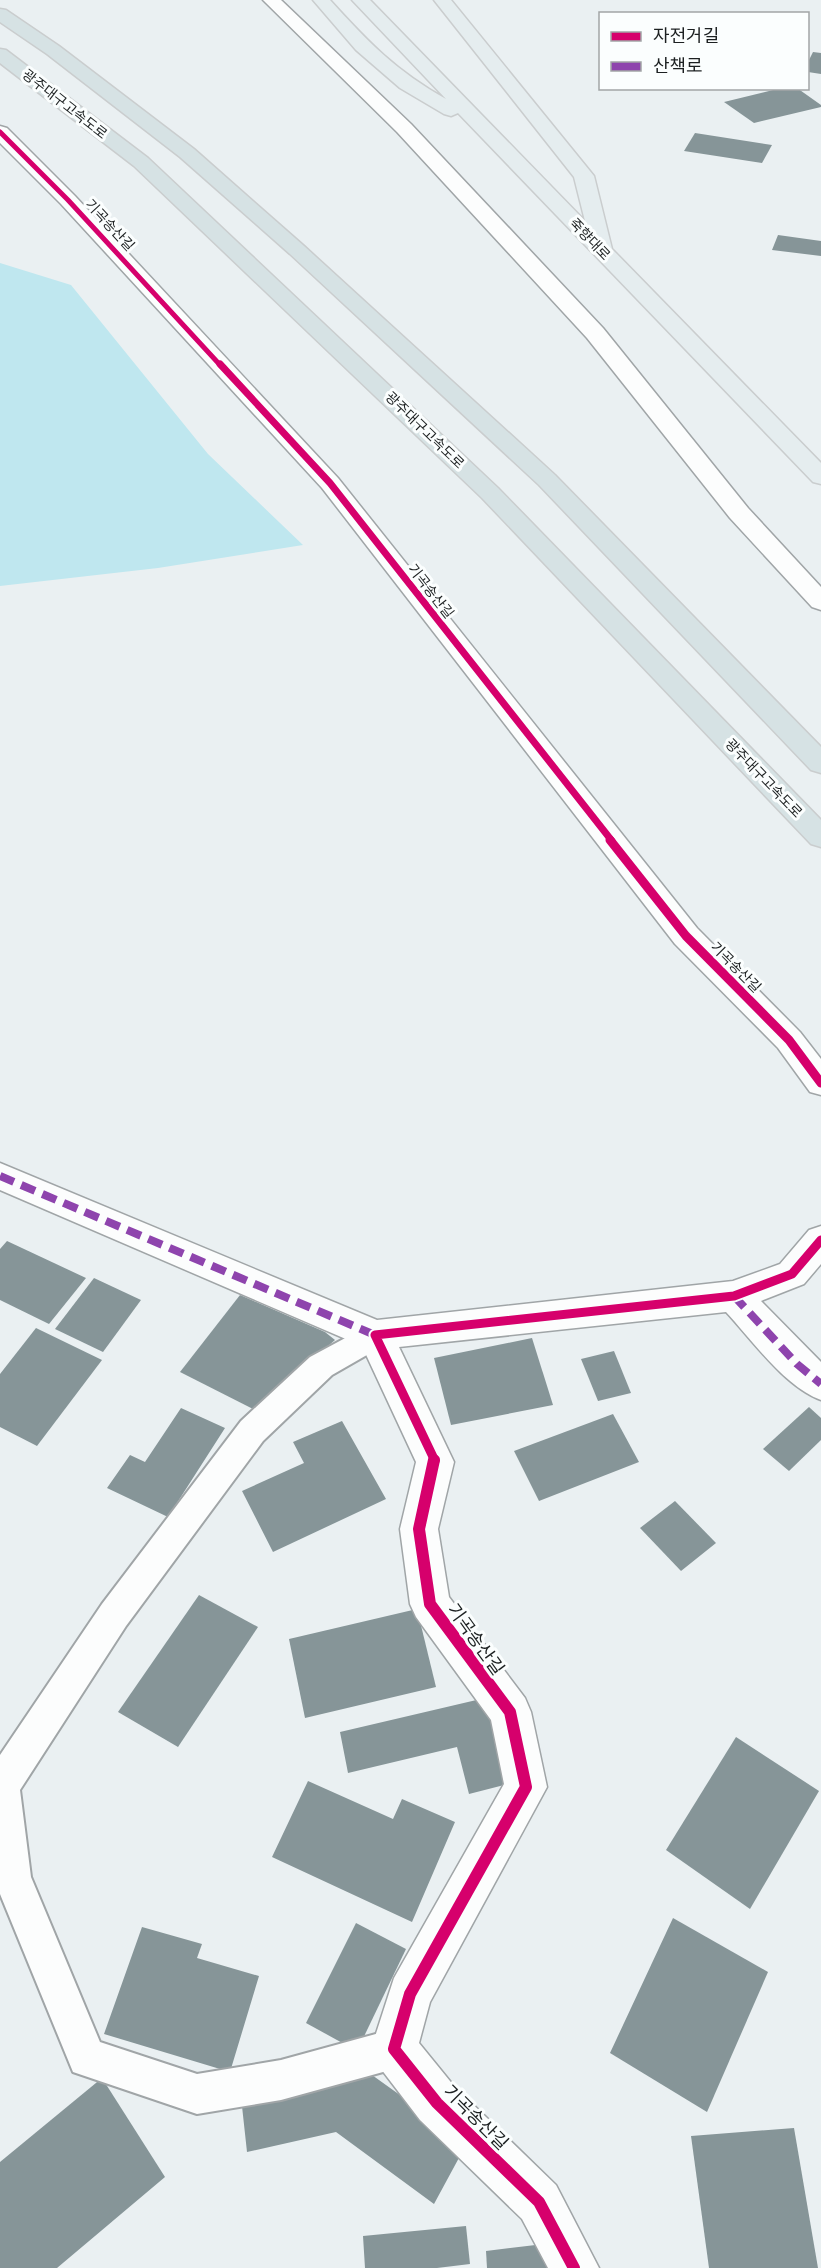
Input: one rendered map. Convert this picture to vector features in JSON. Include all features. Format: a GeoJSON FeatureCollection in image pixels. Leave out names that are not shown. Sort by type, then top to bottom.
{"type":"FeatureCollection","features":[{"type":"Feature","properties":{"kind":"highway"},"geometry":{"type":"LineString","coordinates":[[0,14],[53,50],[187,153],[297,250],[546,480],[821,764]]}},
{"type":"Feature","properties":{"kind":"highway","name":"광주대구고속도로"},"geometry":{"type":"LineString","coordinates":[[0,54],[141,162],[482,485],[821,837]]}},
{"type":"Feature","properties":{"kind":"main road"},"geometry":{"type":"LineString","coordinates":[[321,0],[362,46],[406,84],[483,128]]}},
{"type":"Feature","properties":{"kind":"main road","name":"죽향대로"},"geometry":{"type":"LineString","coordinates":[[360,0],[821,477]]}},
{"type":"Feature","properties":{"kind":"main road"},"geometry":{"type":"LineString","coordinates":[[442,0],[584,176],[603,252]]}},
{"type":"Feature","properties":{"kind":"street"},"geometry":{"type":"LineString","coordinates":[[271,0],[404,128],[595,333],[739,513],[821,602]]}},
{"type":"Feature","properties":{"kind":"street","name":"기곡송산길"},"geometry":{"type":"LineString","coordinates":[[0,132],[68,200],[330,483],[686,936],[789,1040],[821,1083]]}},
{"type":"Feature","properties":{"kind":"street"},"geometry":{"type":"LineString","coordinates":[[0,1176],[375,1335],[734,1296],[792,1275],[821,1240]]}},
{"type":"Feature","properties":{"kind":"street"},"geometry":{"type":"LineString","coordinates":[[734,1296],[797,1364],[821,1384]]}},
{"type":"Feature","properties":{"kind":"street","name":"기곡송산길"},"geometry":{"type":"LineString","coordinates":[[375,1335],[435,1462],[419,1529],[430,1604],[510,1712],[526,1787],[410,1994],[394,2049],[437,2103],[539,2202],[574,2268]]}},
{"type":"Feature","properties":{"kind":"lane"},"geometry":{"type":"LineString","coordinates":[[375,1335],[321,1366],[252,1431],[114,1615],[1,1786],[12,1877],[87,2058],[197,2094],[281,2080],[394,2049]]}},
{"type":"Feature","properties":{"kind":"shaded area"},"geometry":{"type":"Polygon","coordinates":[[[0,263],[71,285],[208,454],[303,545],[158,568],[0,586],[0,263]]]}},
{"type":"Feature","properties":{"kind":"building"},"geometry":{"type":"Polygon","coordinates":[[[813,52],[821,53],[821,74],[809,72],[809,60],[813,52]]]}},
{"type":"Feature","properties":{"kind":"building"},"geometry":{"type":"Polygon","coordinates":[[[773,90],[800,90],[821,107],[754,123],[724,102],[773,90]]]}},
{"type":"Feature","properties":{"kind":"building"},"geometry":{"type":"Polygon","coordinates":[[[695,133],[772,145],[762,163],[684,151],[695,133]]]}},
{"type":"Feature","properties":{"kind":"building"},"geometry":{"type":"Polygon","coordinates":[[[778,235],[821,241],[821,256],[772,250],[778,235]]]}},
{"type":"Feature","properties":{"kind":"building"},"geometry":{"type":"Polygon","coordinates":[[[7,1241],[86,1278],[49,1324],[0,1300],[0,1249],[7,1241]]]}},
{"type":"Feature","properties":{"kind":"building"},"geometry":{"type":"Polygon","coordinates":[[[94,1278],[141,1300],[103,1352],[55,1329],[94,1278]]]}},
{"type":"Feature","properties":{"kind":"building"},"geometry":{"type":"Polygon","coordinates":[[[240,1295],[325,1332],[335,1340],[255,1410],[180,1372],[240,1295]]]}},
{"type":"Feature","properties":{"kind":"building"},"geometry":{"type":"Polygon","coordinates":[[[36,1328],[102,1360],[37,1446],[0,1427],[0,1374],[36,1328]]]}},
{"type":"Feature","properties":{"kind":"building"},"geometry":{"type":"Polygon","coordinates":[[[532,1338],[553,1405],[451,1425],[434,1358],[532,1338]]]}},
{"type":"Feature","properties":{"kind":"building"},"geometry":{"type":"Polygon","coordinates":[[[614,1351],[631,1393],[598,1401],[581,1359],[614,1351]]]}},
{"type":"Feature","properties":{"kind":"building"},"geometry":{"type":"Polygon","coordinates":[[[809,1407],[821,1418],[821,1440],[789,1471],[763,1449],[809,1407]]]}},
{"type":"Feature","properties":{"kind":"building"},"geometry":{"type":"Polygon","coordinates":[[[181,1408],[225,1428],[168,1517],[107,1488],[130,1455],[145,1462],[181,1408]]]}},
{"type":"Feature","properties":{"kind":"building"},"geometry":{"type":"Polygon","coordinates":[[[613,1414],[639,1462],[539,1501],[514,1451],[613,1414]]]}},
{"type":"Feature","properties":{"kind":"building"},"geometry":{"type":"Polygon","coordinates":[[[342,1421],[386,1499],[273,1552],[242,1491],[304,1463],[293,1442],[342,1421]]]}},
{"type":"Feature","properties":{"kind":"building"},"geometry":{"type":"Polygon","coordinates":[[[675,1501],[716,1543],[681,1571],[640,1528],[675,1501]]]}},
{"type":"Feature","properties":{"kind":"building"},"geometry":{"type":"Polygon","coordinates":[[[199,1595],[258,1627],[178,1747],[118,1712],[199,1595]]]}},
{"type":"Feature","properties":{"kind":"building"},"geometry":{"type":"Polygon","coordinates":[[[417,1609],[436,1687],[305,1718],[289,1639],[417,1609]]]}},
{"type":"Feature","properties":{"kind":"building"},"geometry":{"type":"Polygon","coordinates":[[[485,1698],[508,1784],[469,1794],[457,1747],[348,1773],[340,1732],[485,1698]]]}},
{"type":"Feature","properties":{"kind":"building"},"geometry":{"type":"Polygon","coordinates":[[[736,1737],[819,1791],[750,1909],[666,1850],[736,1737]]]}},
{"type":"Feature","properties":{"kind":"building"},"geometry":{"type":"Polygon","coordinates":[[[308,1781],[393,1819],[402,1799],[455,1822],[412,1922],[272,1857],[308,1781]]]}},
{"type":"Feature","properties":{"kind":"building"},"geometry":{"type":"Polygon","coordinates":[[[673,1918],[768,1972],[707,2112],[610,2053],[673,1918]]]}},
{"type":"Feature","properties":{"kind":"building"},"geometry":{"type":"Polygon","coordinates":[[[356,1923],[406,1949],[357,2051],[306,2023],[356,1923]]]}},
{"type":"Feature","properties":{"kind":"building"},"geometry":{"type":"Polygon","coordinates":[[[142,1927],[202,1944],[197,1958],[259,1976],[230,2072],[104,2034],[142,1927]]]}},
{"type":"Feature","properties":{"kind":"building"},"geometry":{"type":"Polygon","coordinates":[[[365,2070],[467,2143],[434,2204],[336,2132],[247,2152],[241,2097],[365,2070]]]}},
{"type":"Feature","properties":{"kind":"building"},"geometry":{"type":"Polygon","coordinates":[[[102,2078],[165,2177],[57,2268],[0,2268],[0,2162],[102,2078]]]}},
{"type":"Feature","properties":{"kind":"building"},"geometry":{"type":"Polygon","coordinates":[[[794,2128],[818,2268],[709,2268],[691,2136],[794,2128]]]}},
{"type":"Feature","properties":{"kind":"building"},"geometry":{"type":"Polygon","coordinates":[[[466,2226],[470,2264],[437,2268],[365,2268],[363,2236],[466,2226]]]}},
{"type":"Feature","properties":{"kind":"building"},"geometry":{"type":"Polygon","coordinates":[[[544,2244],[547,2268],[487,2268],[486,2251],[544,2244]]]}},
{"type":"Feature","properties":{"kind":"marked path"},"geometry":{"type":"LineString","coordinates":[[0,1176],[375,1335]]}},
{"type":"Feature","properties":{"kind":"marked path"},"geometry":{"type":"LineString","coordinates":[[734,1296],[797,1364],[821,1384]]}},
{"type":"Feature","properties":{"kind":"cycle path"},"geometry":{"type":"LineString","coordinates":[[0,132],[68,200],[330,483],[686,936],[789,1040],[821,1083]]}},
{"type":"Feature","properties":{"kind":"cycle path"},"geometry":{"type":"LineString","coordinates":[[574,2268],[539,2202],[437,2103],[394,2049],[410,1994],[526,1787],[510,1712],[430,1604],[419,1529],[435,1462],[375,1335],[734,1296],[792,1274],[821,1240]]}}]}
